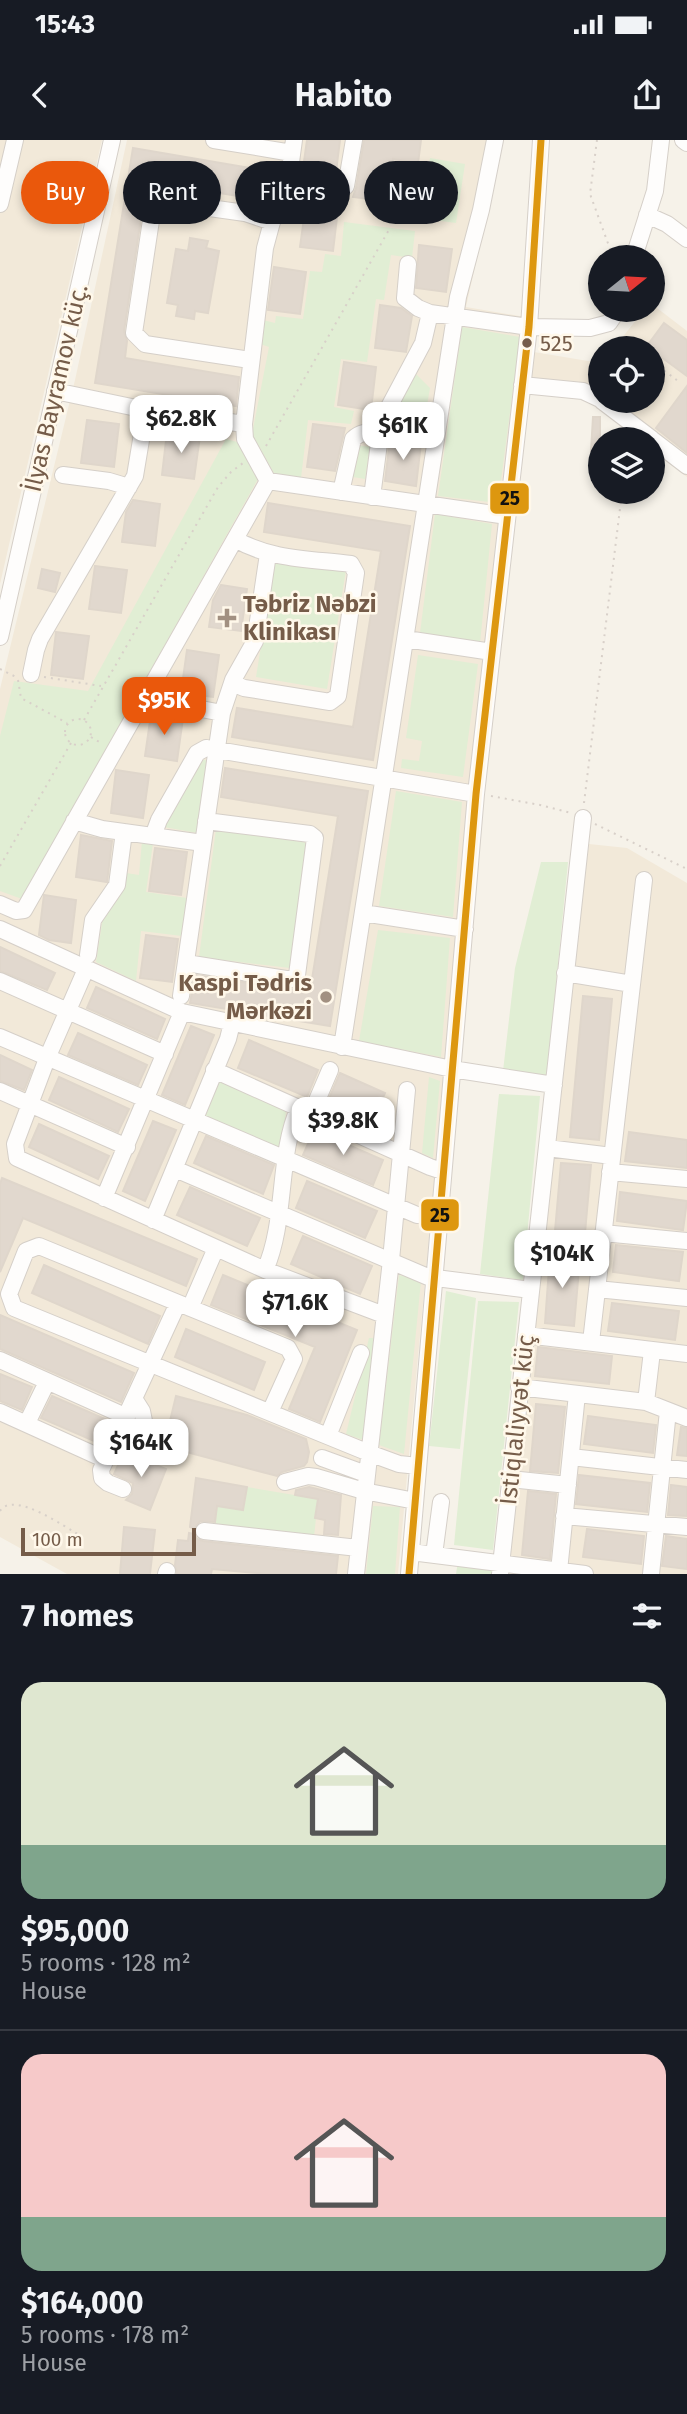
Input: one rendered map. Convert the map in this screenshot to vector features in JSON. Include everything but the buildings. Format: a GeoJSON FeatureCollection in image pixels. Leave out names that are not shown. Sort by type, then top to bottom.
{"type":"FeatureCollection","features":[{"type":"Feature","properties":{"kind":"street"},"geometry":{"type":"LineString","coordinates":[[0,204],[15,140]]}},
{"type":"Feature","properties":{"kind":"street","name":"İlyas Bayramov küç."},"geometry":{"type":"LineString","coordinates":[[0,637],[4,595],[55,391],[112,140]]}},
{"type":"Feature","properties":{"kind":"street"},"geometry":{"type":"LineString","coordinates":[[214,140],[293,146]]}},
{"type":"Feature","properties":{"kind":"street"},"geometry":{"type":"LineString","coordinates":[[350,163],[354,140]]}},
{"type":"Feature","properties":{"kind":"street"},"geometry":{"type":"LineString","coordinates":[[342,1047],[455,316],[495,140]]}},
{"type":"Feature","properties":{"kind":"street"},"geometry":{"type":"LineString","coordinates":[[409,1574],[476,794],[529,327],[541,140]]}},
{"type":"Feature","properties":{"kind":"street"},"geometry":{"type":"LineString","coordinates":[[638,245],[657,180],[661,140]]}},
{"type":"Feature","properties":{"kind":"street"},"geometry":{"type":"LineString","coordinates":[[235,212],[160,201],[153,207],[134,333],[145,345],[250,360]]}},
{"type":"Feature","properties":{"kind":"street"},"geometry":{"type":"LineString","coordinates":[[647,215],[667,224],[687,239]]}},
{"type":"Feature","properties":{"kind":"street"},"geometry":{"type":"LineString","coordinates":[[268,481],[245,439],[244,424],[265,247],[271,224]]}},
{"type":"Feature","properties":{"kind":"street"},"geometry":{"type":"LineString","coordinates":[[408,264],[405,299],[430,313],[529,327],[602,327],[610,322]]}},
{"type":"Feature","properties":{"kind":"street"},"geometry":{"type":"LineString","coordinates":[[372,497],[385,410],[423,343],[430,313]]}},
{"type":"Feature","properties":{"kind":"street"},"geometry":{"type":"LineString","coordinates":[[522,385],[583,390],[588,393]]}},
{"type":"Feature","properties":{"kind":"street"},"geometry":{"type":"LineString","coordinates":[[55,391],[146,410],[244,424]]}},
{"type":"Feature","properties":{"kind":"street"},"geometry":{"type":"LineString","coordinates":[[31,674],[40,639],[129,487],[138,466],[146,410]]}},
{"type":"Feature","properties":{"kind":"street"},"geometry":{"type":"LineString","coordinates":[[618,413],[637,427]]}},
{"type":"Feature","properties":{"kind":"street"},"geometry":{"type":"LineString","coordinates":[[341,492],[353,439],[366,432],[380,432]]}},
{"type":"Feature","properties":{"kind":"street"},"geometry":{"type":"LineString","coordinates":[[665,449],[687,466]]}},
{"type":"Feature","properties":{"kind":"street"},"geometry":{"type":"LineString","coordinates":[[62,475],[109,481],[129,487]]}},
{"type":"Feature","properties":{"kind":"street"},"geometry":{"type":"LineString","coordinates":[[268,481],[507,516]]}},
{"type":"Feature","properties":{"kind":"street"},"geometry":{"type":"LineString","coordinates":[[0,904],[16,911],[24,911],[268,481]]}},
{"type":"Feature","properties":{"kind":"street"},"geometry":{"type":"LineString","coordinates":[[232,683],[244,688],[330,702],[338,696],[356,573],[351,564],[268,554],[235,540]]}},
{"type":"Feature","properties":{"kind":"street"},"geometry":{"type":"LineString","coordinates":[[104,1198],[166,1054],[181,1004],[222,713],[232,683],[255,641],[268,554]]}},
{"type":"Feature","properties":{"kind":"street"},"geometry":{"type":"LineString","coordinates":[[406,639],[492,652]]}},
{"type":"Feature","properties":{"kind":"street"},"geometry":{"type":"LineString","coordinates":[[146,695],[159,701],[222,713]]}},
{"type":"Feature","properties":{"kind":"street"},"geometry":{"type":"LineString","coordinates":[[153,836],[159,820],[197,753],[206,748],[476,794]]}},
{"type":"Feature","properties":{"kind":"street","name":"İstiqlaliyyət küç"},"geometry":{"type":"LineString","coordinates":[[500,1569],[583,818]]}},
{"type":"Feature","properties":{"kind":"street"},"geometry":{"type":"LineString","coordinates":[[74,821],[89,827],[203,842]]}},
{"type":"Feature","properties":{"kind":"street"},"geometry":{"type":"LineString","coordinates":[[186,963],[292,979],[297,975],[299,962],[315,838],[310,834],[206,821]]}},
{"type":"Feature","properties":{"kind":"street"},"geometry":{"type":"LineString","coordinates":[[124,832],[117,884],[93,920],[87,962],[15,1144],[17,1158],[265,1270],[384,1315]]}},
{"type":"Feature","properties":{"kind":"street"},"geometry":{"type":"LineString","coordinates":[[591,1342],[645,880]]}},
{"type":"Feature","properties":{"kind":"street"},"geometry":{"type":"LineString","coordinates":[[363,913],[465,929]]}},
{"type":"Feature","properties":{"kind":"street"},"geometry":{"type":"LineString","coordinates":[[0,929],[232,1023],[452,1069],[554,1085]]}},
{"type":"Feature","properties":{"kind":"street"},"geometry":{"type":"LineString","coordinates":[[565,973],[632,984]]}},
{"type":"Feature","properties":{"kind":"street"},"geometry":{"type":"LineString","coordinates":[[0,981],[166,1054]]}},
{"type":"Feature","properties":{"kind":"street"},"geometry":{"type":"LineString","coordinates":[[153,1220],[232,1023]]}},
{"type":"Feature","properties":{"kind":"street"},"geometry":{"type":"LineString","coordinates":[[0,1037],[417,1215]]}},
{"type":"Feature","properties":{"kind":"street"},"geometry":{"type":"LineString","coordinates":[[214,1070],[442,1171]]}},
{"type":"Feature","properties":{"kind":"street"},"geometry":{"type":"LineString","coordinates":[[265,1270],[272,1249],[291,1127],[330,1070]]}},
{"type":"Feature","properties":{"kind":"street"},"geometry":{"type":"LineString","coordinates":[[356,1574],[407,1090]]}},
{"type":"Feature","properties":{"kind":"street"},"geometry":{"type":"LineString","coordinates":[[0,1091],[127,1147]]}},
{"type":"Feature","properties":{"kind":"street"},"geometry":{"type":"LineString","coordinates":[[547,1148],[687,1179]]}},
{"type":"Feature","properties":{"kind":"street"},"geometry":{"type":"LineString","coordinates":[[175,1168],[420,1274],[433,1278],[531,1290]]}},
{"type":"Feature","properties":{"kind":"street"},"geometry":{"type":"LineString","coordinates":[[537,1240],[687,1241]]}},
{"type":"Feature","properties":{"kind":"street"},"geometry":{"type":"LineString","coordinates":[[270,1412],[293,1362],[294,1355],[291,1351],[39,1246],[26,1251],[9,1294],[14,1308],[369,1453],[399,1464],[418,1466]]}},
{"type":"Feature","properties":{"kind":"street"},"geometry":{"type":"LineString","coordinates":[[123,1489],[102,1478],[102,1470],[152,1363],[216,1248]]}},
{"type":"Feature","properties":{"kind":"street"},"geometry":{"type":"LineString","coordinates":[[597,1289],[687,1298]]}},
{"type":"Feature","properties":{"kind":"street"},"geometry":{"type":"LineString","coordinates":[[526,1335],[652,1351],[686,1348]]}},
{"type":"Feature","properties":{"kind":"street"},"geometry":{"type":"LineString","coordinates":[[646,1402],[652,1351]]}},
{"type":"Feature","properties":{"kind":"street"},"geometry":{"type":"LineString","coordinates":[[328,1436],[361,1353]]}},
{"type":"Feature","properties":{"kind":"street"},"geometry":{"type":"LineString","coordinates":[[0,1360],[127,1418]]}},
{"type":"Feature","properties":{"kind":"street"},"geometry":{"type":"LineString","coordinates":[[27,1423],[47,1382]]}},
{"type":"Feature","properties":{"kind":"street"},"geometry":{"type":"LineString","coordinates":[[519,1387],[646,1402],[687,1418]]}},
{"type":"Feature","properties":{"kind":"street"},"geometry":{"type":"LineString","coordinates":[[559,1571],[577,1394]]}},
{"type":"Feature","properties":{"kind":"street"},"geometry":{"type":"LineString","coordinates":[[135,1400],[142,1411],[149,1446]]}},
{"type":"Feature","properties":{"kind":"street"},"geometry":{"type":"LineString","coordinates":[[651,1574],[668,1411]]}},
{"type":"Feature","properties":{"kind":"street"},"geometry":{"type":"LineString","coordinates":[[0,1412],[106,1460]]}},
{"type":"Feature","properties":{"kind":"street"},"geometry":{"type":"LineString","coordinates":[[571,1457],[687,1470]]}},
{"type":"Feature","properties":{"kind":"street"},"geometry":{"type":"LineString","coordinates":[[322,1458],[365,1483],[415,1501]]}},
{"type":"Feature","properties":{"kind":"street"},"geometry":{"type":"LineString","coordinates":[[285,1482],[308,1476],[365,1483]]}},
{"type":"Feature","properties":{"kind":"street"},"geometry":{"type":"LineString","coordinates":[[510,1479],[568,1485]]}},
{"type":"Feature","properties":{"kind":"street"},"geometry":{"type":"LineString","coordinates":[[434,1555],[441,1502]]}},
{"type":"Feature","properties":{"kind":"street"},"geometry":{"type":"LineString","coordinates":[[565,1516],[687,1527]]}},
{"type":"Feature","properties":{"kind":"street"},"geometry":{"type":"LineString","coordinates":[[204,1531],[358,1548]]}},
{"type":"Feature","properties":{"kind":"street"},"geometry":{"type":"LineString","coordinates":[[411,1552],[500,1569],[585,1574]]}},
{"type":"Feature","properties":{"kind":"path"},"geometry":{"type":"LineString","coordinates":[[597,140],[590,194],[609,245]]}},
{"type":"Feature","properties":{"kind":"path"},"geometry":{"type":"LineString","coordinates":[[262,452],[390,228]]}},
{"type":"Feature","properties":{"kind":"path"},"geometry":{"type":"LineString","coordinates":[[665,371],[678,381]]}},
{"type":"Feature","properties":{"kind":"path"},"geometry":{"type":"LineString","coordinates":[[84,720],[218,487],[231,472],[247,460]]}},
{"type":"Feature","properties":{"kind":"path"},"geometry":{"type":"LineString","coordinates":[[583,818],[621,504]]}},
{"type":"Feature","properties":{"kind":"path"},"geometry":{"type":"LineString","coordinates":[[0,669],[18,678],[20,698],[67,723]]}},
{"type":"Feature","properties":{"kind":"path"},"geometry":{"type":"LineString","coordinates":[[31,674],[102,687]]}},
{"type":"Feature","properties":{"kind":"path"},"geometry":{"type":"LineString","coordinates":[[67,723],[76,719],[84,720],[90,726],[89,738],[83,744],[71,743]]}},
{"type":"Feature","properties":{"kind":"path"},"geometry":{"type":"LineString","coordinates":[[67,723],[65,733],[71,743]]}},
{"type":"Feature","properties":{"kind":"path"},"geometry":{"type":"LineString","coordinates":[[0,866],[71,743]]}},
{"type":"Feature","properties":{"kind":"path"},"geometry":{"type":"LineString","coordinates":[[0,1511],[4,1505],[10,1503],[30,1507],[81,1536]]}},
{"type":"Feature","properties":{"kind":"shaded area"},"geometry":{"type":"Polygon","coordinates":[[[0,140],[102,140],[97,161],[21,161],[21,224],[83,224],[0,584],[0,140]]]}},
{"type":"Feature","properties":{"kind":"shaded area"},"geometry":{"type":"Polygon","coordinates":[[[127,140],[503,140],[466,307],[525,317],[522,350],[588,361],[588,400],[584,397],[517,393],[445,1064],[398,1574],[67,1574],[0,1537],[0,689],[75,380],[127,140]]]}},
{"type":"Feature","properties":{"kind":"shaded area"},"geometry":{"type":"Polygon","coordinates":[[[665,314],[687,331],[687,477],[665,460],[665,427],[623,427],[605,413],[665,413],[665,336],[623,336],[635,322],[665,322],[665,314]]]}},
{"type":"Feature","properties":{"kind":"shaded area"},"geometry":{"type":"Polygon","coordinates":[[[589,844],[627,848],[687,883],[687,1574],[508,1574],[571,978],[589,844]]]}},
{"type":"Feature","properties":{"kind":"green space"},"geometry":{"type":"Polygon","coordinates":[[[458,163],[465,164],[458,210],[458,163]]]}},
{"type":"Feature","properties":{"kind":"green space"},"geometry":{"type":"Polygon","coordinates":[[[344,224],[415,231],[412,258],[391,255],[384,300],[376,299],[367,362],[341,359],[334,407],[354,411],[351,424],[308,420],[301,478],[275,475],[252,434],[269,347],[257,343],[259,319],[275,323],[276,316],[303,319],[310,271],[322,272],[325,254],[341,256],[344,224]]]}},
{"type":"Feature","properties":{"kind":"green space"},"geometry":{"type":"Polygon","coordinates":[[[462,327],[520,337],[498,503],[438,496],[462,327]]]}},
{"type":"Feature","properties":{"kind":"green space"},"geometry":{"type":"Polygon","coordinates":[[[416,374],[430,388],[423,429],[387,424],[416,374]]]}},
{"type":"Feature","properties":{"kind":"green space"},"geometry":{"type":"Polygon","coordinates":[[[226,439],[237,442],[258,479],[22,899],[0,891],[0,736],[14,681],[88,691],[226,439]]]}},
{"type":"Feature","properties":{"kind":"green space"},"geometry":{"type":"Polygon","coordinates":[[[357,445],[370,447],[365,479],[353,477],[357,445]]]}},
{"type":"Feature","properties":{"kind":"green space"},"geometry":{"type":"Polygon","coordinates":[[[435,514],[492,524],[480,643],[420,633],[435,514]]]}},
{"type":"Feature","properties":{"kind":"green space"},"geometry":{"type":"Polygon","coordinates":[[[275,559],[346,570],[327,689],[256,677],[275,559]]]}},
{"type":"Feature","properties":{"kind":"green space"},"geometry":{"type":"Polygon","coordinates":[[[418,655],[478,664],[463,777],[401,768],[402,759],[419,761],[422,741],[406,738],[418,655]]]}},
{"type":"Feature","properties":{"kind":"green space"},"geometry":{"type":"Polygon","coordinates":[[[201,759],[208,761],[197,833],[164,827],[201,759]]]}},
{"type":"Feature","properties":{"kind":"green space"},"geometry":{"type":"Polygon","coordinates":[[[396,791],[462,802],[453,917],[379,906],[396,791]]]}},
{"type":"Feature","properties":{"kind":"green space"},"geometry":{"type":"Polygon","coordinates":[[[216,829],[308,843],[290,968],[199,957],[216,829]]]}},
{"type":"Feature","properties":{"kind":"green space"},"geometry":{"type":"Polygon","coordinates":[[[142,841],[153,843],[146,892],[187,898],[182,936],[141,931],[136,981],[96,962],[103,917],[121,895],[126,873],[139,875],[142,841]]]}},
{"type":"Feature","properties":{"kind":"green space"},"geometry":{"type":"Polygon","coordinates":[[[541,862],[568,862],[547,1077],[503,1071],[515,968],[541,862]]]}},
{"type":"Feature","properties":{"kind":"green space"},"geometry":{"type":"Polygon","coordinates":[[[378,930],[450,938],[441,1057],[359,1041],[378,930]]]}},
{"type":"Feature","properties":{"kind":"green space"},"geometry":{"type":"Polygon","coordinates":[[[429,1077],[440,1081],[433,1158],[422,1153],[429,1077]]]}},
{"type":"Feature","properties":{"kind":"green space"},"geometry":{"type":"Polygon","coordinates":[[[219,1081],[286,1111],[282,1150],[205,1118],[219,1081]]]}},
{"type":"Feature","properties":{"kind":"green space"},"geometry":{"type":"Polygon","coordinates":[[[499,1094],[540,1096],[523,1280],[480,1274],[499,1094]]]}},
{"type":"Feature","properties":{"kind":"green space"},"geometry":{"type":"Polygon","coordinates":[[[399,1275],[421,1281],[404,1454],[379,1445],[399,1275]]]}},
{"type":"Feature","properties":{"kind":"green space"},"geometry":{"type":"Polygon","coordinates":[[[446,1291],[476,1298],[460,1449],[429,1446],[446,1291]]]}},
{"type":"Feature","properties":{"kind":"green space"},"geometry":{"type":"Polygon","coordinates":[[[478,1301],[519,1302],[493,1550],[454,1545],[478,1301]]]}},
{"type":"Feature","properties":{"kind":"green space"},"geometry":{"type":"Polygon","coordinates":[[[369,1338],[378,1338],[366,1441],[346,1434],[369,1338]]]}},
{"type":"Feature","properties":{"kind":"green space"},"geometry":{"type":"Polygon","coordinates":[[[247,1487],[318,1499],[314,1537],[214,1528],[217,1506],[243,1510],[247,1487]]]}},
{"type":"Feature","properties":{"kind":"green space"},"geometry":{"type":"Polygon","coordinates":[[[373,1506],[400,1507],[395,1574],[366,1574],[373,1506]]]}},
{"type":"Feature","properties":{"kind":"green space"},"geometry":{"type":"Polygon","coordinates":[[[458,1561],[494,1567],[494,1574],[456,1574],[458,1561]]]}},
{"type":"Feature","properties":{"kind":"transit line","name":"25"},"geometry":{"type":"LineString","coordinates":[[409,1574],[476,794],[529,327],[541,140]]}},
{"type":"Feature","properties":{"kind":"place","name":"525"},"geometry":{"type":"Point","coordinates":[527,343]}},
{"type":"Feature","properties":{"kind":"place","name":"Təbriz Nəbzi Klinikası"},"geometry":{"type":"Point","coordinates":[227,618]}},
{"type":"Feature","properties":{"kind":"place","name":"Kaspi Tədris Mərkəzi"},"geometry":{"type":"Point","coordinates":[326,997]}}]}
